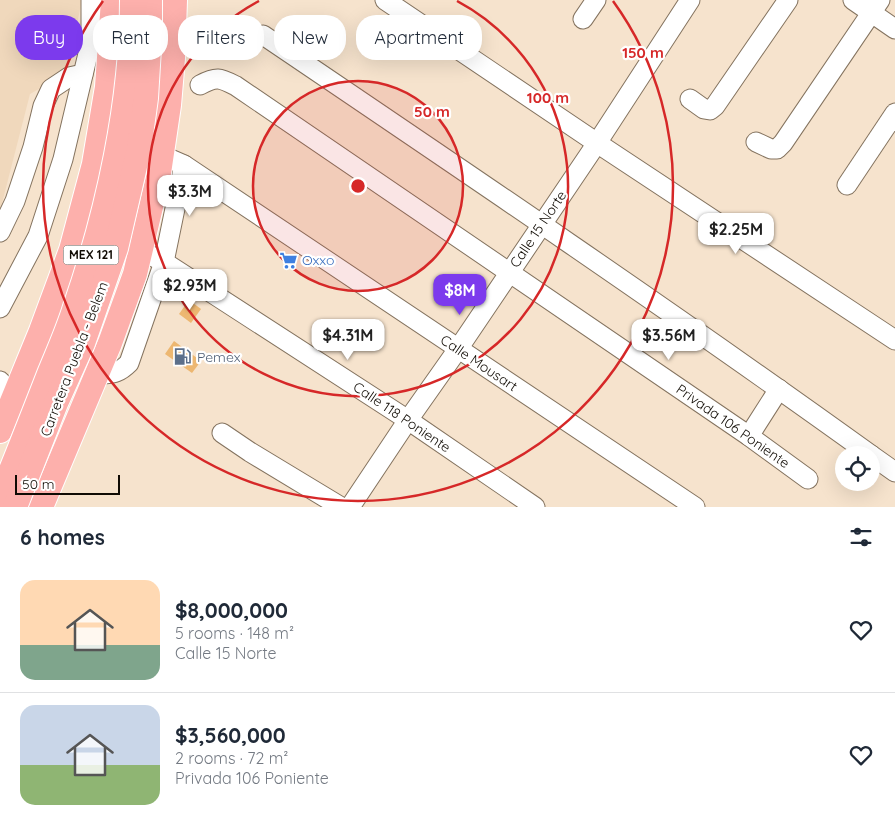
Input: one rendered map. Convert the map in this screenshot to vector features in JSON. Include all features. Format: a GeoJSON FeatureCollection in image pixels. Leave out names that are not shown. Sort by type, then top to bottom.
{"type":"FeatureCollection","features":[{"type":"Feature","properties":{"kind":"main road"},"geometry":{"type":"LineString","coordinates":[[108,15],[113,0]]}},
{"type":"Feature","properties":{"kind":"main road","name":"Carretera Puebla - Belem"},"geometry":{"type":"LineString","coordinates":[[0,497],[75,308],[101,219],[111,178],[125,96],[132,33],[132,0]]}},
{"type":"Feature","properties":{"kind":"main road","name":"Carretera Puebla - Belem"},"geometry":{"type":"LineString","coordinates":[[15,507],[82,343],[116,248],[139,148],[145,106],[150,32],[150,0]]}},
{"type":"Feature","properties":{"kind":"main road"},"geometry":{"type":"LineString","coordinates":[[41,507],[110,343],[135,274],[162,155],[173,58],[175,0]]}},
{"type":"Feature","properties":{"kind":"main road"},"geometry":{"type":"LineString","coordinates":[[0,431],[7,390],[41,331],[70,250],[94,164],[107,87],[104,60]]}},
{"type":"Feature","properties":{"kind":"main road"},"geometry":{"type":"LineString","coordinates":[[7,390],[26,417],[34,424],[55,430],[73,430]]}},
{"type":"Feature","properties":{"kind":"street"},"geometry":{"type":"LineString","coordinates":[[91,0],[95,15]]}},
{"type":"Feature","properties":{"kind":"street"},"geometry":{"type":"LineString","coordinates":[[385,0],[596,143],[895,340]]}},
{"type":"Feature","properties":{"kind":"street"},"geometry":{"type":"LineString","coordinates":[[583,19],[596,0]]}},
{"type":"Feature","properties":{"kind":"street","name":"Calle 15 Norte"},"geometry":{"type":"LineString","coordinates":[[350,507],[510,272],[690,0]]}},
{"type":"Feature","properties":{"kind":"street"},"geometry":{"type":"LineString","coordinates":[[690,99],[704,109],[710,110],[715,106],[788,0]]}},
{"type":"Feature","properties":{"kind":"street"},"geometry":{"type":"LineString","coordinates":[[853,0],[876,6],[895,29]]}},
{"type":"Feature","properties":{"kind":"street"},"geometry":{"type":"LineString","coordinates":[[756,142],[771,149],[777,149],[783,143],[876,6]]}},
{"type":"Feature","properties":{"kind":"street"},"geometry":{"type":"LineString","coordinates":[[264,36],[541,224],[858,446]]}},
{"type":"Feature","properties":{"kind":"street"},"geometry":{"type":"LineString","coordinates":[[2,301],[38,236],[63,159],[83,74],[93,53]]}},
{"type":"Feature","properties":{"kind":"street"},"geometry":{"type":"LineString","coordinates":[[0,232],[15,201],[33,147],[43,106],[51,89],[69,77],[83,74]]}},
{"type":"Feature","properties":{"kind":"street","name":"Privada 106 Poniente"},"geometry":{"type":"LineString","coordinates":[[200,85],[211,79],[223,80],[236,86],[749,436],[808,479]]}},
{"type":"Feature","properties":{"kind":"street"},"geometry":{"type":"LineString","coordinates":[[847,184],[895,113]]}},
{"type":"Feature","properties":{"kind":"street","name":"Calle Mousart"},"geometry":{"type":"LineString","coordinates":[[162,155],[184,165],[695,507]]}},
{"type":"Feature","properties":{"kind":"street"},"geometry":{"type":"LineString","coordinates":[[96,375],[116,373],[129,363],[164,262],[184,165]]}},
{"type":"Feature","properties":{"kind":"street","name":"Calle 118 Poniente"},"geometry":{"type":"LineString","coordinates":[[141,251],[164,262],[408,420],[535,507]]}},
{"type":"Feature","properties":{"kind":"street"},"geometry":{"type":"LineString","coordinates":[[749,436],[779,389]]}},
{"type":"Feature","properties":{"kind":"street"},"geometry":{"type":"LineString","coordinates":[[222,432],[250,452],[341,507]]}},
{"type":"Feature","properties":{"kind":"street"},"geometry":{"type":"LineString","coordinates":[[880,461],[895,472]]}},
{"type":"Feature","properties":{"kind":"street"},"geometry":{"type":"LineString","coordinates":[[0,480],[26,507]]}},
{"type":"Feature","properties":{"kind":"shaded area"},"geometry":{"type":"Polygon","coordinates":[[[0,0],[82,0],[79,15],[15,15],[15,60],[70,60],[67,73],[30,94],[0,211],[0,0]]]}},
{"type":"Feature","properties":{"kind":"building","name":"Pemex"},"geometry":{"type":"Polygon","coordinates":[[[189,300],[201,309],[191,323],[179,314],[189,300]]]}},
{"type":"Feature","properties":{"kind":"building","name":"Pemex"},"geometry":{"type":"Polygon","coordinates":[[[174,341],[201,361],[192,373],[165,354],[174,341]]]}},
{"type":"Feature","properties":{"kind":"place","name":"Oxxo"},"geometry":{"type":"Point","coordinates":[288,260]}},
{"type":"Feature","properties":{"kind":"place","name":"Pemex"},"geometry":{"type":"Point","coordinates":[183,357]}}]}
